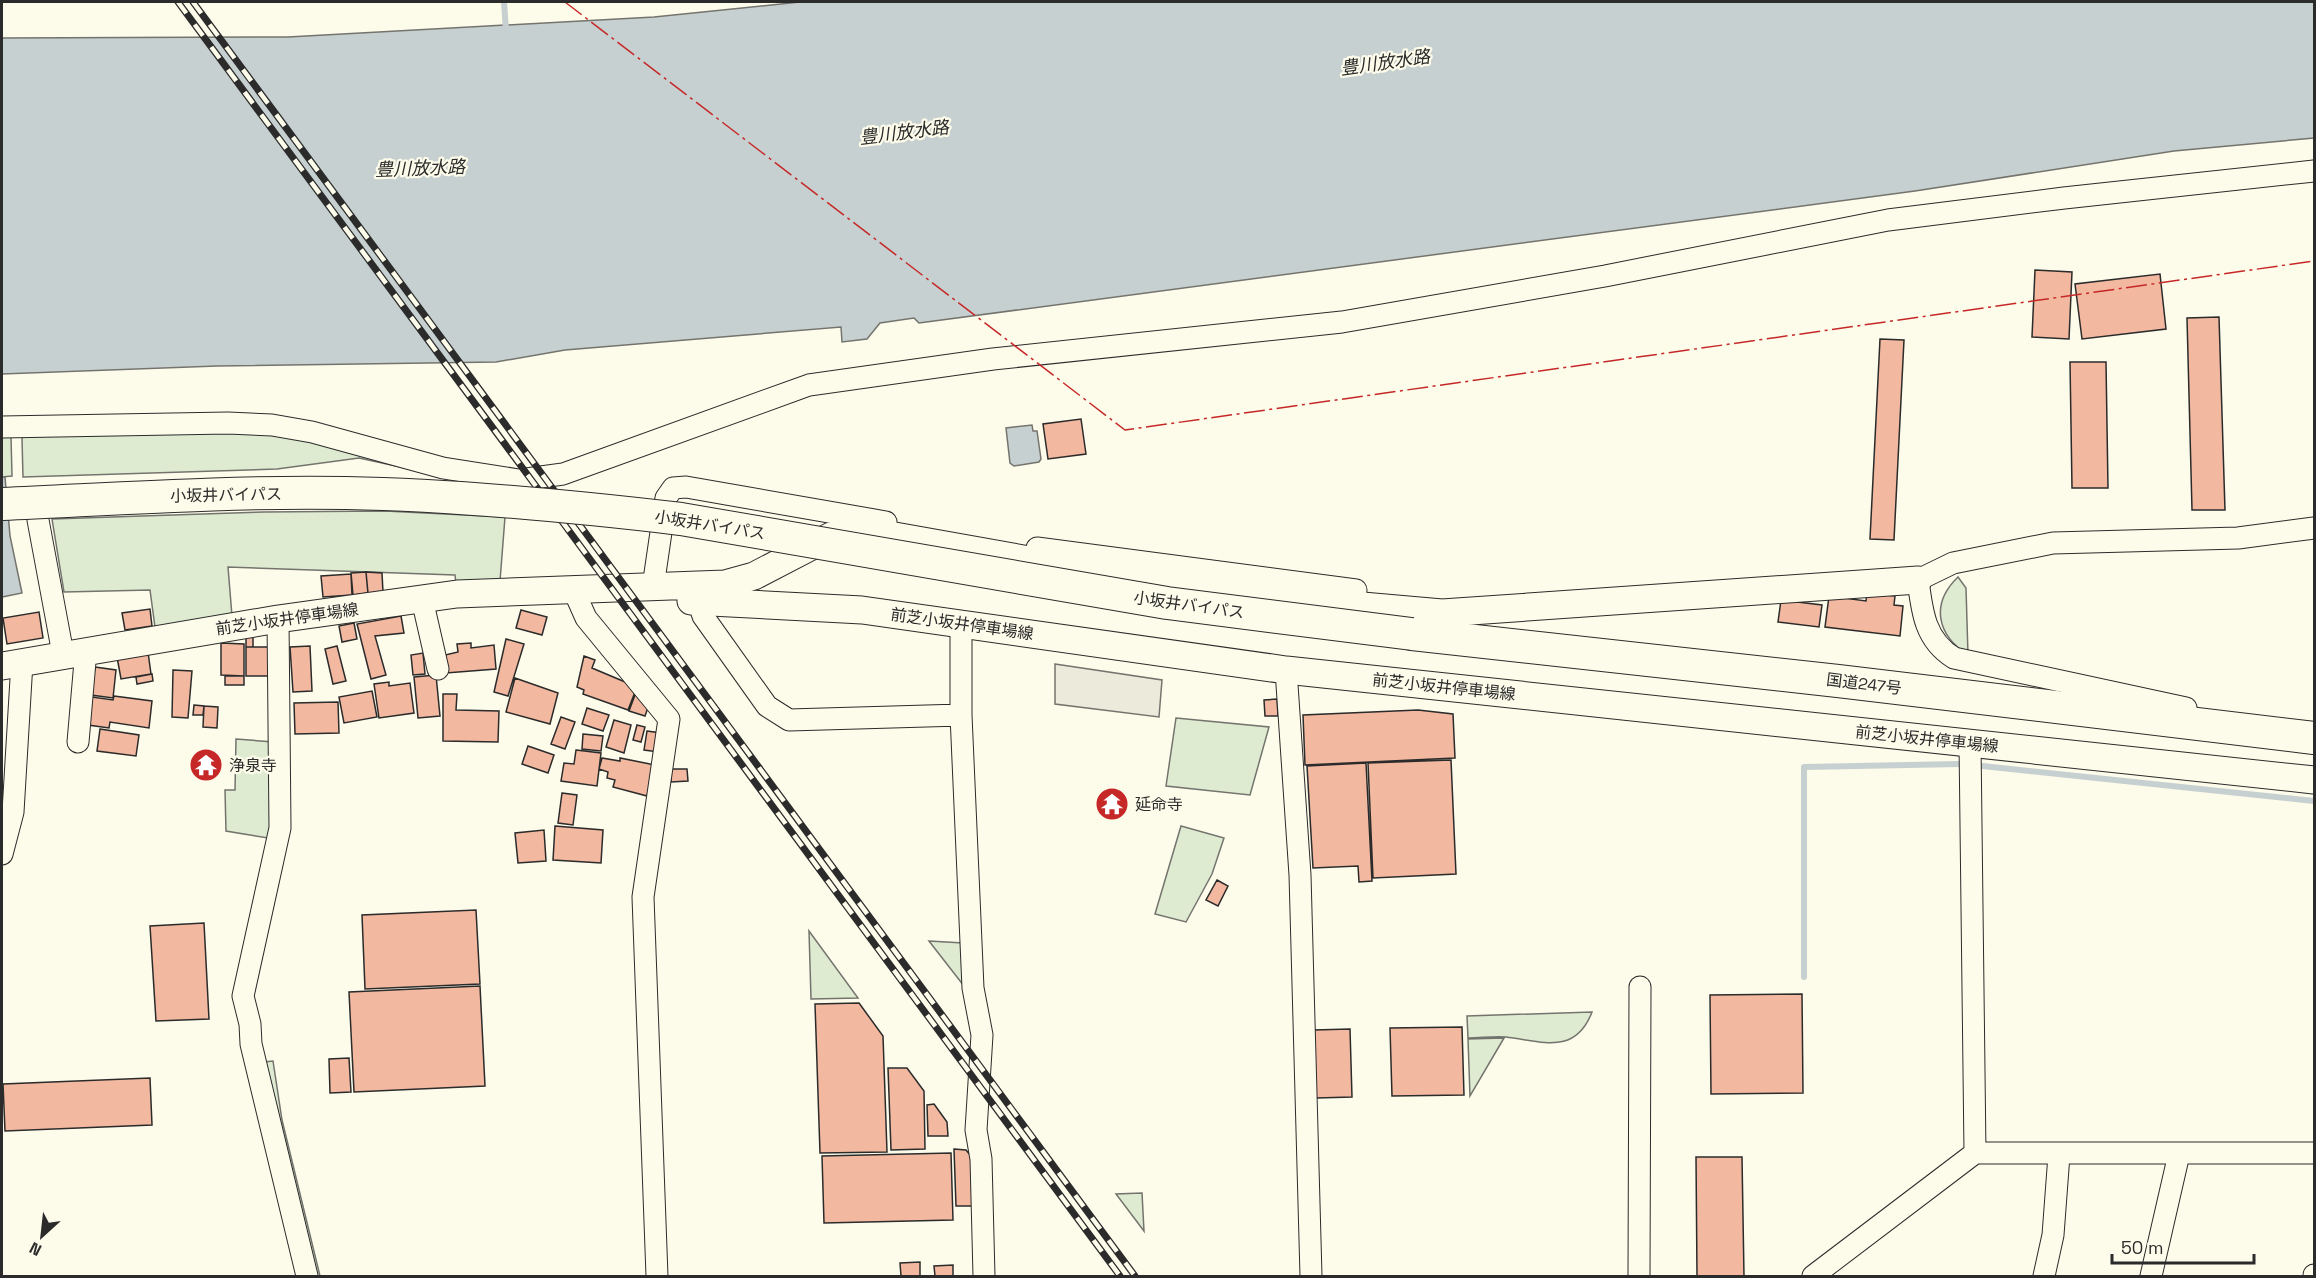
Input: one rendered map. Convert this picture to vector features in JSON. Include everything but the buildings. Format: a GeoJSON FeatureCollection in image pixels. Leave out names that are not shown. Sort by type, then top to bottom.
{"type":"FeatureCollection","features":[{"type":"Feature","properties":{"kind":"highway","name":"小坂井バイパス"},"geometry":{"type":"LineString","coordinates":[[2,504],[196,495],[347,493],[611,511],[681,519],[1167,603],[1412,634]]}},
{"type":"Feature","properties":{"kind":"highway","name":"国道247号"},"geometry":{"type":"LineString","coordinates":[[1412,634],[1838,681],[2314,738]]}},
{"type":"Feature","properties":{"kind":"main road","name":"前芝小坂井停車場線"},"geometry":{"type":"LineString","coordinates":[[12,664],[278,619],[422,599],[503,592],[725,584],[754,576],[831,536],[861,530],[1214,593],[1442,613],[1918,580]]}},
{"type":"Feature","properties":{"kind":"main road","name":"前芝小坂井停車場線"},"geometry":{"type":"LineString","coordinates":[[574,591],[698,601],[862,610],[1286,670],[2314,780]]}},
{"type":"Feature","properties":{"kind":"street"},"geometry":{"type":"LineString","coordinates":[[2,427],[228,423],[272,425],[312,432],[443,468],[519,480],[563,474],[809,385],[993,359],[1342,322],[1605,276],[1888,220],[2314,171]]}},
{"type":"Feature","properties":{"kind":"street"},"geometry":{"type":"LineString","coordinates":[[2286,175],[2300,184],[2314,185]]}},
{"type":"Feature","properties":{"kind":"street"},"geometry":{"type":"LineString","coordinates":[[653,586],[666,498],[673,488],[686,487],[1057,552],[1356,590],[1354,607]]}},
{"type":"Feature","properties":{"kind":"street"},"geometry":{"type":"LineString","coordinates":[[38,520],[74,652],[78,742]]}},
{"type":"Feature","properties":{"kind":"street"},"geometry":{"type":"LineString","coordinates":[[2270,733],[2254,718],[2162,704],[1954,658],[1942,650],[1931,637],[1922,612],[1918,580],[1953,563],[2053,543],[2238,538],[2314,528]]}},
{"type":"Feature","properties":{"kind":"street"},"geometry":{"type":"LineString","coordinates":[[574,591],[586,618],[669,719],[643,897],[657,1276]]}},
{"type":"Feature","properties":{"kind":"street"},"geometry":{"type":"LineString","coordinates":[[422,599],[438,669]]}},
{"type":"Feature","properties":{"kind":"street"},"geometry":{"type":"LineString","coordinates":[[698,601],[703,616],[767,706],[789,720],[961,715]]}},
{"type":"Feature","properties":{"kind":"street"},"geometry":{"type":"LineString","coordinates":[[278,619],[280,828],[243,996],[250,1024],[251,1044],[307,1276]]}},
{"type":"Feature","properties":{"kind":"street"},"geometry":{"type":"LineString","coordinates":[[961,623],[961,715],[973,988],[982,1035],[976,1130],[981,1159],[984,1276]]}},
{"type":"Feature","properties":{"kind":"street"},"geometry":{"type":"LineString","coordinates":[[2,855],[13,812],[12,664]]}},
{"type":"Feature","properties":{"kind":"street"},"geometry":{"type":"LineString","coordinates":[[1286,670],[1300,875],[1311,1276]]}},
{"type":"Feature","properties":{"kind":"street"},"geometry":{"type":"LineString","coordinates":[[1970,743],[1975,1153]]}},
{"type":"Feature","properties":{"kind":"street"},"geometry":{"type":"LineString","coordinates":[[1639,1276],[1640,987]]}},
{"type":"Feature","properties":{"kind":"street"},"geometry":{"type":"LineString","coordinates":[[1813,1276],[1975,1153],[2059,1155],[2314,1153]]}},
{"type":"Feature","properties":{"kind":"street"},"geometry":{"type":"LineString","coordinates":[[2151,1276],[2179,1154]]}},
{"type":"Feature","properties":{"kind":"street"},"geometry":{"type":"LineString","coordinates":[[2044,1276],[2053,1235],[2059,1155]]}},
{"type":"Feature","properties":{"kind":"green space"},"geometry":{"type":"Polygon","coordinates":[[[223,429],[286,434],[428,473],[359,458],[277,469],[23,477],[22,439],[25,433],[223,429]]]}},
{"type":"Feature","properties":{"kind":"green space"},"geometry":{"type":"Polygon","coordinates":[[[2,433],[11,437],[12,476],[2,477],[2,433]]]}},
{"type":"Feature","properties":{"kind":"green space"},"geometry":{"type":"Polygon","coordinates":[[[385,511],[505,517],[500,581],[456,584],[455,575],[228,567],[232,616],[155,627],[150,590],[64,592],[52,519],[264,512],[385,511]]]}},
{"type":"Feature","properties":{"kind":"green space"},"geometry":{"type":"Polygon","coordinates":[[[1958,577],[1966,588],[1968,655],[1949,638],[1941,619],[1943,598],[1958,577]]]}},
{"type":"Feature","properties":{"kind":"green space"},"geometry":{"type":"Polygon","coordinates":[[[1176,718],[1269,727],[1250,795],[1166,786],[1176,718]]]}},
{"type":"Feature","properties":{"kind":"green space"},"geometry":{"type":"Polygon","coordinates":[[[236,739],[273,742],[273,822],[268,838],[226,831],[225,790],[235,790],[236,739]]]}},
{"type":"Feature","properties":{"kind":"green space"},"geometry":{"type":"Polygon","coordinates":[[[1181,826],[1224,838],[1212,874],[1186,922],[1155,914],[1181,826]]]}},
{"type":"Feature","properties":{"kind":"green space"},"geometry":{"type":"Polygon","coordinates":[[[809,931],[858,998],[811,999],[809,931]]]}},
{"type":"Feature","properties":{"kind":"green space"},"geometry":{"type":"Polygon","coordinates":[[[929,941],[963,943],[964,986],[929,941]]]}},
{"type":"Feature","properties":{"kind":"green space"},"geometry":{"type":"Polygon","coordinates":[[[1592,1012],[1585,1026],[1567,1040],[1545,1042],[1506,1037],[1468,1038],[1467,1016],[1592,1012]]]}},
{"type":"Feature","properties":{"kind":"green space"},"geometry":{"type":"Polygon","coordinates":[[[1504,1038],[1470,1096],[1468,1039],[1504,1038]]]}},
{"type":"Feature","properties":{"kind":"green space"},"geometry":{"type":"Polygon","coordinates":[[[273,1061],[282,1120],[320,1276],[315,1276],[264,1062],[273,1061]]]}},
{"type":"Feature","properties":{"kind":"green space"},"geometry":{"type":"Polygon","coordinates":[[[1142,1193],[1144,1231],[1116,1194],[1142,1193]]]}},
{"type":"Feature","properties":{"kind":"shaded area"},"geometry":{"type":"Polygon","coordinates":[[[1055,664],[1162,680],[1159,717],[1055,704],[1055,664]]]}},
{"type":"Feature","properties":{"kind":"water","name":"豊川放水路"},"geometry":{"type":"Polygon","coordinates":[[[800,2],[2314,2],[2314,138],[2174,151],[1915,191],[919,323],[914,318],[880,323],[867,339],[842,342],[841,327],[565,350],[496,362],[217,366],[2,374],[2,38],[288,37],[654,17],[800,2]]]}},
{"type":"Feature","properties":{"kind":"water"},"geometry":{"type":"Polygon","coordinates":[[[1032,425],[1033,431],[1037,431],[1041,459],[1039,462],[1014,466],[1010,463],[1006,428],[1032,425]]]}},
{"type":"Feature","properties":{"kind":"water"},"geometry":{"type":"Polygon","coordinates":[[[2,477],[5,477],[10,536],[22,593],[2,597],[2,477]]]}},
{"type":"Feature","properties":{"kind":"waterway"},"geometry":{"type":"LineString","coordinates":[[504,2],[506,31]]}},
{"type":"Feature","properties":{"kind":"waterway"},"geometry":{"type":"LineString","coordinates":[[1804,977],[1804,767],[1960,764]]}},
{"type":"Feature","properties":{"kind":"waterway"},"geometry":{"type":"LineString","coordinates":[[1973,765],[2314,801]]}},
{"type":"Feature","properties":{"kind":"railway"},"geometry":{"type":"LineString","coordinates":[[178,2],[1120,1276]]}},
{"type":"Feature","properties":{"kind":"railway"},"geometry":{"type":"LineString","coordinates":[[193,2],[1135,1276]]}},
{"type":"Feature","properties":{"kind":"power"},"geometry":{"type":"LineString","coordinates":[[565,2],[1125,430],[2314,261]]}},
{"type":"Feature","properties":{"kind":"place","name":"浄泉寺"},"geometry":{"type":"Point","coordinates":[206,765]}},
{"type":"Feature","properties":{"kind":"place","name":"延命寺"},"geometry":{"type":"Point","coordinates":[1112,804]}}]}
